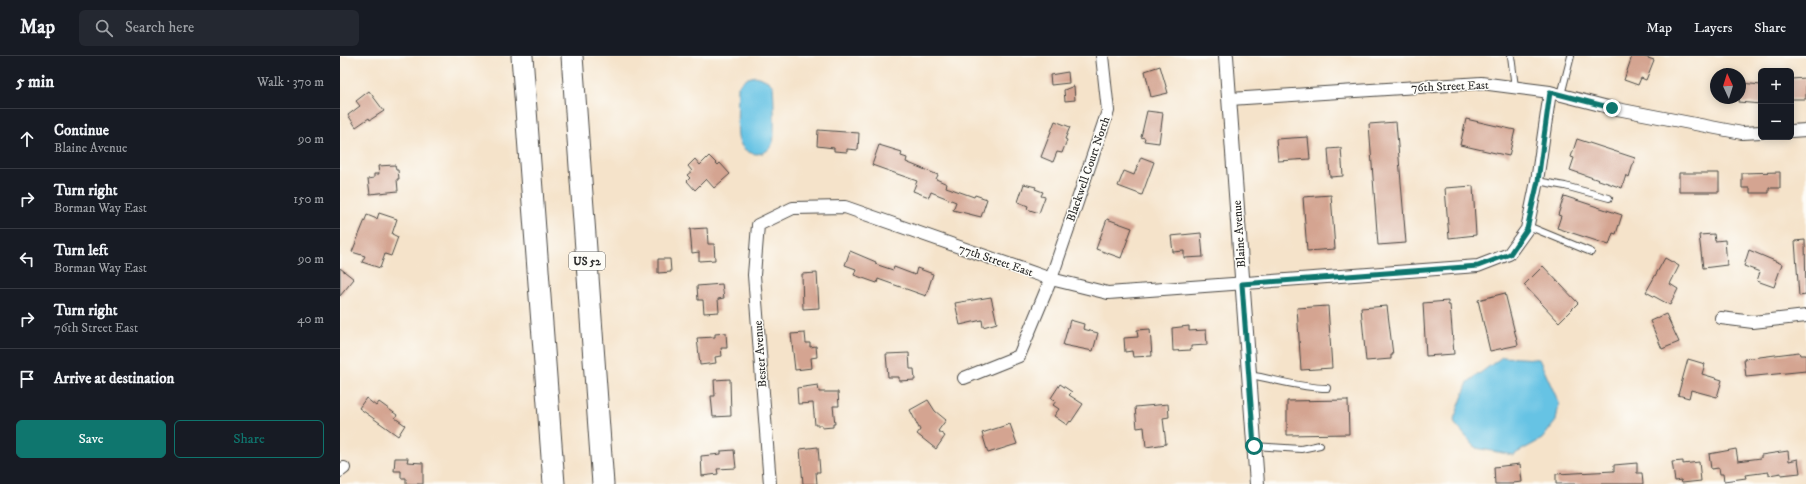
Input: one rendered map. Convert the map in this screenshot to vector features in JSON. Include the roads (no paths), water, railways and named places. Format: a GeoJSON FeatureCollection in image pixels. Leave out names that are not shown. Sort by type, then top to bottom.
{"type":"FeatureCollection","features":[{"type":"Feature","properties":{"kind":"highway"},"geometry":{"type":"LineString","coordinates":[[522,56],[554,484]]}},
{"type":"Feature","properties":{"kind":"highway","name":"US 52"},"geometry":{"type":"LineString","coordinates":[[572,56],[603,478]]}},
{"type":"Feature","properties":{"kind":"highway"},"geometry":{"type":"LineString","coordinates":[[548,484],[549,414]]}},
{"type":"Feature","properties":{"kind":"street","name":"Blackwell Court North"},"geometry":{"type":"LineString","coordinates":[[964,378],[1019,356],[1050,279],[1108,111],[1102,56]]}},
{"type":"Feature","properties":{"kind":"street","name":"Blaine Avenue"},"geometry":{"type":"LineString","coordinates":[[1226,56],[1257,484]]}},
{"type":"Feature","properties":{"kind":"street","name":"76th Street East"},"geometry":{"type":"LineString","coordinates":[[1230,99],[1481,83],[1555,93],[1612,108],[1742,133],[1758,132]]}},
{"type":"Feature","properties":{"kind":"street"},"geometry":{"type":"LineString","coordinates":[[1528,226],[1555,93]]}},
{"type":"Feature","properties":{"kind":"street"},"geometry":{"type":"LineString","coordinates":[[1794,131],[1806,130]]}},
{"type":"Feature","properties":{"kind":"street","name":"77th Street East"},"geometry":{"type":"LineString","coordinates":[[758,225],[793,208],[845,207],[1050,279],[1108,293],[1478,266],[1510,254],[1528,226]]}},
{"type":"Feature","properties":{"kind":"street","name":"Bester Avenue"},"geometry":{"type":"LineString","coordinates":[[758,225],[754,275],[770,484]]}},
{"type":"Feature","properties":{"kind":"street"},"geometry":{"type":"LineString","coordinates":[[1721,318],[1753,322],[1806,316]]}},
{"type":"Feature","properties":{"kind":"lane"},"geometry":{"type":"LineString","coordinates":[[1511,56],[1515,87]]}},
{"type":"Feature","properties":{"kind":"lane"},"geometry":{"type":"LineString","coordinates":[[1555,93],[1571,56]]}},
{"type":"Feature","properties":{"kind":"lane"},"geometry":{"type":"LineString","coordinates":[[1538,181],[1565,186],[1609,198]]}},
{"type":"Feature","properties":{"kind":"lane"},"geometry":{"type":"LineString","coordinates":[[1528,226],[1591,252]]}},
{"type":"Feature","properties":{"kind":"lane"},"geometry":{"type":"LineString","coordinates":[[1249,375],[1272,378],[1303,387],[1327,388]]}},
{"type":"Feature","properties":{"kind":"lane"},"geometry":{"type":"LineString","coordinates":[[1254,446],[1301,448],[1320,446]]}},
{"type":"Feature","properties":{"kind":"water"},"geometry":{"type":"Polygon","coordinates":[[[755,76],[768,81],[772,85],[774,96],[773,142],[766,151],[756,154],[751,153],[742,146],[738,137],[737,124],[738,86],[745,79],[755,76]]]}},
{"type":"Feature","properties":{"kind":"water"},"geometry":{"type":"Polygon","coordinates":[[[1502,357],[1539,359],[1559,403],[1556,421],[1542,439],[1513,455],[1476,448],[1455,424],[1454,419],[1468,382],[1502,357]]]}}]}
